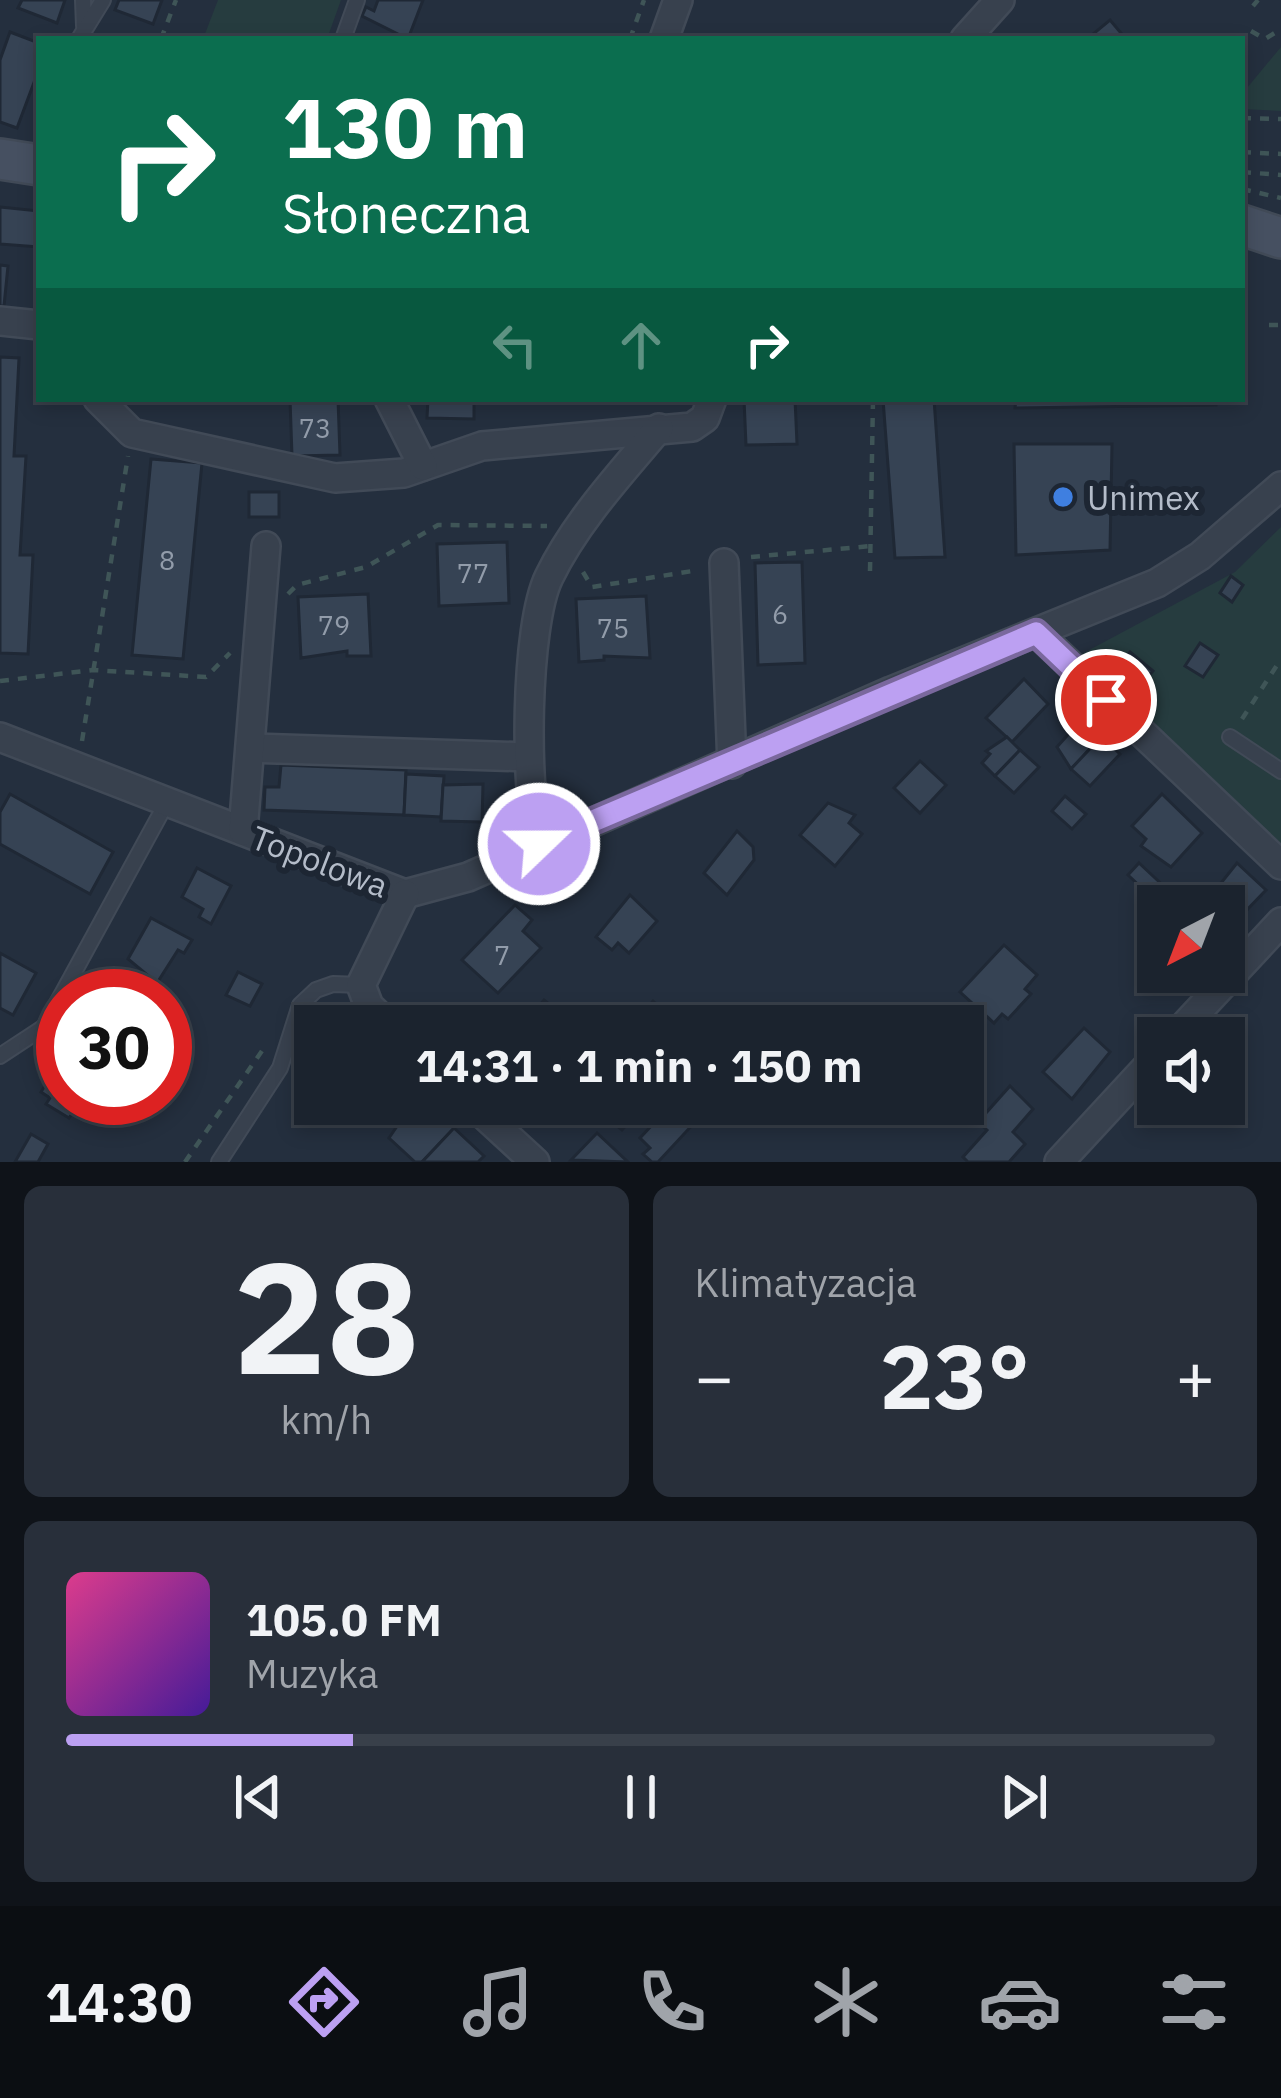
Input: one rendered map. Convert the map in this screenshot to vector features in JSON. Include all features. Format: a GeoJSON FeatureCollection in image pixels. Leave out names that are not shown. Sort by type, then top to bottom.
{"type":"FeatureCollection","features":[{"type":"Feature","properties":{"kind":"street"},"geometry":{"type":"LineString","coordinates":[[665,36],[678,0]]}},
{"type":"Feature","properties":{"kind":"street"},"geometry":{"type":"LineString","coordinates":[[968,36],[1000,0]]}},
{"type":"Feature","properties":{"kind":"street"},"geometry":{"type":"LineString","coordinates":[[1245,226],[1281,238]]}},
{"type":"Feature","properties":{"kind":"street"},"geometry":{"type":"LineString","coordinates":[[0,321],[36,325]]}},
{"type":"Feature","properties":{"kind":"street"},"geometry":{"type":"LineString","coordinates":[[101,402],[132,433],[334,478],[404,473],[482,446],[692,427],[705,418],[711,402]]}},
{"type":"Feature","properties":{"kind":"street"},"geometry":{"type":"LineString","coordinates":[[390,402],[423,466]]}},
{"type":"Feature","properties":{"kind":"street"},"geometry":{"type":"LineString","coordinates":[[539,844],[528,757],[537,629],[547,580],[617,477],[659,428]]}},
{"type":"Feature","properties":{"kind":"street","name":"Topolowa"},"geometry":{"type":"LineString","coordinates":[[0,737],[405,894],[468,878],[1157,583],[1200,556],[1281,486]]}},
{"type":"Feature","properties":{"kind":"street"},"geometry":{"type":"LineString","coordinates":[[243,831],[266,545]]}},
{"type":"Feature","properties":{"kind":"street"},"geometry":{"type":"LineString","coordinates":[[724,563],[732,764]]}},
{"type":"Feature","properties":{"kind":"street"},"geometry":{"type":"LineString","coordinates":[[1036,633],[1281,866]]}},
{"type":"Feature","properties":{"kind":"street"},"geometry":{"type":"LineString","coordinates":[[250,748],[528,757]]}},
{"type":"Feature","properties":{"kind":"street"},"geometry":{"type":"LineString","coordinates":[[369,1005],[361,985],[405,894]]}},
{"type":"Feature","properties":{"kind":"street"},"geometry":{"type":"LineString","coordinates":[[1193,1017],[1281,922]]}},
{"type":"Feature","properties":{"kind":"street"},"geometry":{"type":"LineString","coordinates":[[1059,1162],[1137,1077]]}},
{"type":"Feature","properties":{"kind":"street"},"geometry":{"type":"LineString","coordinates":[[495,1125],[535,1162]]}},
{"type":"Feature","properties":{"kind":"lane"},"geometry":{"type":"LineString","coordinates":[[81,33],[83,0]]}},
{"type":"Feature","properties":{"kind":"lane"},"geometry":{"type":"LineString","coordinates":[[81,33],[103,0]]}},
{"type":"Feature","properties":{"kind":"lane"},"geometry":{"type":"LineString","coordinates":[[344,36],[357,0]]}},
{"type":"Feature","properties":{"kind":"lane"},"geometry":{"type":"LineString","coordinates":[[1230,737],[1281,771]]}},
{"type":"Feature","properties":{"kind":"lane"},"geometry":{"type":"LineString","coordinates":[[0,1056],[44,1027],[167,802]]}},
{"type":"Feature","properties":{"kind":"lane"},"geometry":{"type":"LineString","coordinates":[[219,1162],[280,1069],[300,1005],[316,989],[333,983],[361,985]]}},
{"type":"Feature","properties":{"kind":"path"},"geometry":{"type":"LineString","coordinates":[[162,36],[176,0]]}},
{"type":"Feature","properties":{"kind":"path"},"geometry":{"type":"LineString","coordinates":[[631,36],[644,0]]}},
{"type":"Feature","properties":{"kind":"path"},"geometry":{"type":"LineString","coordinates":[[1251,31],[1265,39],[1281,29]]}},
{"type":"Feature","properties":{"kind":"path"},"geometry":{"type":"LineString","coordinates":[[1245,118],[1281,119]]}},
{"type":"Feature","properties":{"kind":"path"},"geometry":{"type":"LineString","coordinates":[[1245,152],[1281,154]]}},
{"type":"Feature","properties":{"kind":"path"},"geometry":{"type":"LineString","coordinates":[[1245,172],[1281,175]]}},
{"type":"Feature","properties":{"kind":"path"},"geometry":{"type":"LineString","coordinates":[[1245,190],[1281,199]]}},
{"type":"Feature","properties":{"kind":"path"},"geometry":{"type":"LineString","coordinates":[[1269,325],[1281,326]]}},
{"type":"Feature","properties":{"kind":"path"},"geometry":{"type":"LineString","coordinates":[[870,571],[873,402]]}},
{"type":"Feature","properties":{"kind":"path"},"geometry":{"type":"LineString","coordinates":[[80,752],[132,433]]}},
{"type":"Feature","properties":{"kind":"green space"},"geometry":{"type":"Polygon","coordinates":[[[218,0],[341,0],[328,36],[204,36],[218,0]]]}},
{"type":"Feature","properties":{"kind":"green space"},"geometry":{"type":"Polygon","coordinates":[[[1281,47],[1281,111],[1245,109],[1245,90],[1281,47]]]}},
{"type":"Feature","properties":{"kind":"green space"},"geometry":{"type":"Polygon","coordinates":[[[1281,527],[1281,844],[1078,656],[1235,572],[1281,527]]]}},
{"type":"Feature","properties":{"kind":"building"},"geometry":{"type":"Polygon","coordinates":[[[22,0],[65,0],[57,23],[18,8],[22,0]]]}},
{"type":"Feature","properties":{"kind":"building"},"geometry":{"type":"Polygon","coordinates":[[[119,0],[162,0],[153,24],[115,10],[119,0]]]}},
{"type":"Feature","properties":{"kind":"building"},"geometry":{"type":"Polygon","coordinates":[[[378,0],[423,0],[409,36],[362,16],[366,7],[374,11],[378,0]]]}},
{"type":"Feature","properties":{"kind":"building"},"geometry":{"type":"Polygon","coordinates":[[[1110,20],[1123,36],[1091,36],[1110,20]]]}},
{"type":"Feature","properties":{"kind":"building"},"geometry":{"type":"Polygon","coordinates":[[[10,32],[36,42],[36,77],[17,128],[0,122],[0,60],[10,32]]]}},
{"type":"Feature","properties":{"kind":"building"},"geometry":{"type":"Polygon","coordinates":[[[0,207],[36,211],[36,247],[0,244],[0,207]]]}},
{"type":"Feature","properties":{"kind":"building"},"geometry":{"type":"Polygon","coordinates":[[[0,265],[8,266],[4,306],[0,306],[0,265]]]}},
{"type":"Feature","properties":{"kind":"building"},"geometry":{"type":"Polygon","coordinates":[[[0,357],[19,358],[14,456],[26,456],[20,555],[33,555],[28,654],[0,653],[0,357]]]}},
{"type":"Feature","properties":{"kind":"building"},"geometry":{"type":"Polygon","coordinates":[[[290,402],[338,402],[340,455],[292,456],[290,402]]]}},
{"type":"Feature","properties":{"kind":"building"},"geometry":{"type":"Polygon","coordinates":[[[428,402],[474,402],[474,419],[427,418],[428,402]]]}},
{"type":"Feature","properties":{"kind":"building"},"geometry":{"type":"Polygon","coordinates":[[[744,402],[795,402],[797,444],[746,445],[744,402]]]}},
{"type":"Feature","properties":{"kind":"building"},"geometry":{"type":"Polygon","coordinates":[[[883,402],[934,402],[945,557],[895,558],[883,402]]]}},
{"type":"Feature","properties":{"kind":"building"},"geometry":{"type":"Polygon","coordinates":[[[1016,402],[1216,402],[1216,405],[1015,408],[1016,402]]]}},
{"type":"Feature","properties":{"kind":"building","name":"Unimex"},"geometry":{"type":"Polygon","coordinates":[[[1014,444],[1112,444],[1110,550],[1016,555],[1014,444]]]}},
{"type":"Feature","properties":{"kind":"building"},"geometry":{"type":"Polygon","coordinates":[[[151,459],[202,463],[183,659],[132,655],[151,459]]]}},
{"type":"Feature","properties":{"kind":"building"},"geometry":{"type":"Polygon","coordinates":[[[249,492],[279,492],[279,517],[249,517],[249,492]]]}},
{"type":"Feature","properties":{"kind":"building"},"geometry":{"type":"Polygon","coordinates":[[[507,542],[509,603],[439,606],[437,544],[507,542]]]}},
{"type":"Feature","properties":{"kind":"building"},"geometry":{"type":"Polygon","coordinates":[[[802,562],[805,663],[758,665],[755,563],[802,562]]]}},
{"type":"Feature","properties":{"kind":"building"},"geometry":{"type":"Polygon","coordinates":[[[1231,576],[1243,585],[1232,602],[1220,593],[1231,576]]]}},
{"type":"Feature","properties":{"kind":"building"},"geometry":{"type":"Polygon","coordinates":[[[368,594],[371,656],[347,656],[347,651],[301,658],[298,597],[368,594]]]}},
{"type":"Feature","properties":{"kind":"building"},"geometry":{"type":"Polygon","coordinates":[[[646,596],[650,658],[604,656],[604,660],[579,662],[576,599],[646,596]]]}},
{"type":"Feature","properties":{"kind":"building"},"geometry":{"type":"Polygon","coordinates":[[[1200,643],[1218,655],[1203,677],[1185,666],[1200,643]]]}},
{"type":"Feature","properties":{"kind":"building"},"geometry":{"type":"Polygon","coordinates":[[[1130,652],[1153,671],[1138,688],[1115,669],[1130,652]]]}},
{"type":"Feature","properties":{"kind":"building"},"geometry":{"type":"Polygon","coordinates":[[[1024,679],[1048,704],[1012,742],[986,718],[1024,679]]]}},
{"type":"Feature","properties":{"kind":"building"},"geometry":{"type":"Polygon","coordinates":[[[1082,719],[1101,737],[1071,769],[1057,747],[1082,719]]]}},
{"type":"Feature","properties":{"kind":"building"},"geometry":{"type":"Polygon","coordinates":[[[1007,737],[1020,750],[995,776],[982,763],[990,754],[986,751],[1007,737]]]}},
{"type":"Feature","properties":{"kind":"building"},"geometry":{"type":"Polygon","coordinates":[[[1101,737],[1120,754],[1090,786],[1071,769],[1101,737]]]}},
{"type":"Feature","properties":{"kind":"building"},"geometry":{"type":"Polygon","coordinates":[[[1020,750],[1039,767],[1014,793],[995,776],[1020,750]]]}},
{"type":"Feature","properties":{"kind":"building"},"geometry":{"type":"Polygon","coordinates":[[[920,761],[946,785],[920,813],[894,788],[920,761]]]}},
{"type":"Feature","properties":{"kind":"building"},"geometry":{"type":"Polygon","coordinates":[[[281,765],[406,770],[404,815],[264,810],[265,787],[279,787],[281,765]]]}},
{"type":"Feature","properties":{"kind":"building"},"geometry":{"type":"Polygon","coordinates":[[[406,774],[444,776],[441,817],[404,815],[406,774]]]}},
{"type":"Feature","properties":{"kind":"building"},"geometry":{"type":"Polygon","coordinates":[[[483,784],[482,822],[441,821],[443,785],[483,784]]]}},
{"type":"Feature","properties":{"kind":"building"},"geometry":{"type":"Polygon","coordinates":[[[10,794],[113,852],[90,894],[0,844],[0,812],[10,794]]]}},
{"type":"Feature","properties":{"kind":"building"},"geometry":{"type":"Polygon","coordinates":[[[1162,794],[1202,833],[1171,867],[1141,846],[1146,839],[1132,826],[1162,794]]]}},
{"type":"Feature","properties":{"kind":"building"},"geometry":{"type":"Polygon","coordinates":[[[1065,796],[1086,814],[1072,829],[1052,811],[1065,796]]]}},
{"type":"Feature","properties":{"kind":"building"},"geometry":{"type":"Polygon","coordinates":[[[828,803],[855,815],[849,823],[862,834],[835,866],[800,835],[828,803]]]}},
{"type":"Feature","properties":{"kind":"building"},"geometry":{"type":"Polygon","coordinates":[[[737,831],[753,847],[754,860],[727,895],[704,873],[737,831]]]}},
{"type":"Feature","properties":{"kind":"building"},"geometry":{"type":"Polygon","coordinates":[[[1139,863],[1163,885],[1139,885],[1128,875],[1139,863]]]}},
{"type":"Feature","properties":{"kind":"building"},"geometry":{"type":"Polygon","coordinates":[[[1237,863],[1266,890],[1245,912],[1245,885],[1219,885],[1237,863]]]}},
{"type":"Feature","properties":{"kind":"building"},"geometry":{"type":"Polygon","coordinates":[[[197,868],[231,886],[211,924],[199,917],[203,909],[182,897],[197,868]]]}},
{"type":"Feature","properties":{"kind":"building"},"geometry":{"type":"Polygon","coordinates":[[[630,895],[657,921],[629,953],[618,943],[612,950],[596,937],[630,895]]]}},
{"type":"Feature","properties":{"kind":"building"},"geometry":{"type":"Polygon","coordinates":[[[515,905],[532,920],[523,931],[541,948],[498,993],[462,960],[515,905]]]}},
{"type":"Feature","properties":{"kind":"building"},"geometry":{"type":"Polygon","coordinates":[[[151,918],[192,940],[184,953],[178,950],[166,969],[140,969],[128,959],[151,918]]]}},
{"type":"Feature","properties":{"kind":"building"},"geometry":{"type":"Polygon","coordinates":[[[1004,945],[1037,975],[1025,989],[1031,994],[1008,1019],[1002,1014],[994,1023],[984,1014],[984,1005],[974,1005],[960,992],[1004,945]]]}},
{"type":"Feature","properties":{"kind":"building"},"geometry":{"type":"Polygon","coordinates":[[[0,953],[36,973],[13,1015],[0,1008],[0,953]]]}},
{"type":"Feature","properties":{"kind":"building"},"geometry":{"type":"Polygon","coordinates":[[[238,972],[262,984],[250,1006],[226,995],[238,972]]]}},
{"type":"Feature","properties":{"kind":"building"},"geometry":{"type":"Polygon","coordinates":[[[1084,1028],[1110,1052],[1072,1099],[1043,1072],[1084,1028]]]}},
{"type":"Feature","properties":{"kind":"building"},"geometry":{"type":"Polygon","coordinates":[[[1010,1086],[1033,1109],[1013,1132],[1025,1144],[1009,1162],[968,1162],[963,1157],[987,1130],[981,1125],[984,1115],[1010,1086]]]}},
{"type":"Feature","properties":{"kind":"building"},"geometry":{"type":"Polygon","coordinates":[[[398,1125],[454,1128],[422,1162],[415,1162],[389,1138],[398,1125]]]}},
{"type":"Feature","properties":{"kind":"building"},"geometry":{"type":"Polygon","coordinates":[[[652,1125],[692,1125],[658,1162],[643,1154],[650,1148],[640,1138],[652,1125]]]}},
{"type":"Feature","properties":{"kind":"building"},"geometry":{"type":"Polygon","coordinates":[[[454,1128],[484,1156],[478,1162],[422,1162],[454,1128]]]}},
{"type":"Feature","properties":{"kind":"building"},"geometry":{"type":"Polygon","coordinates":[[[597,1133],[628,1162],[571,1160],[597,1133]]]}},
{"type":"Feature","properties":{"kind":"building"},"geometry":{"type":"Polygon","coordinates":[[[31,1134],[48,1144],[38,1162],[15,1162],[31,1134]]]}},
{"type":"Feature","properties":{"kind":"place","name":"Unimex"},"geometry":{"type":"Point","coordinates":[1063,497]}},
{"type":"Feature","properties":{"kind":"route"},"geometry":{"type":"LineString","coordinates":[[539,844],[1036,633],[1106,700]]}}]}
